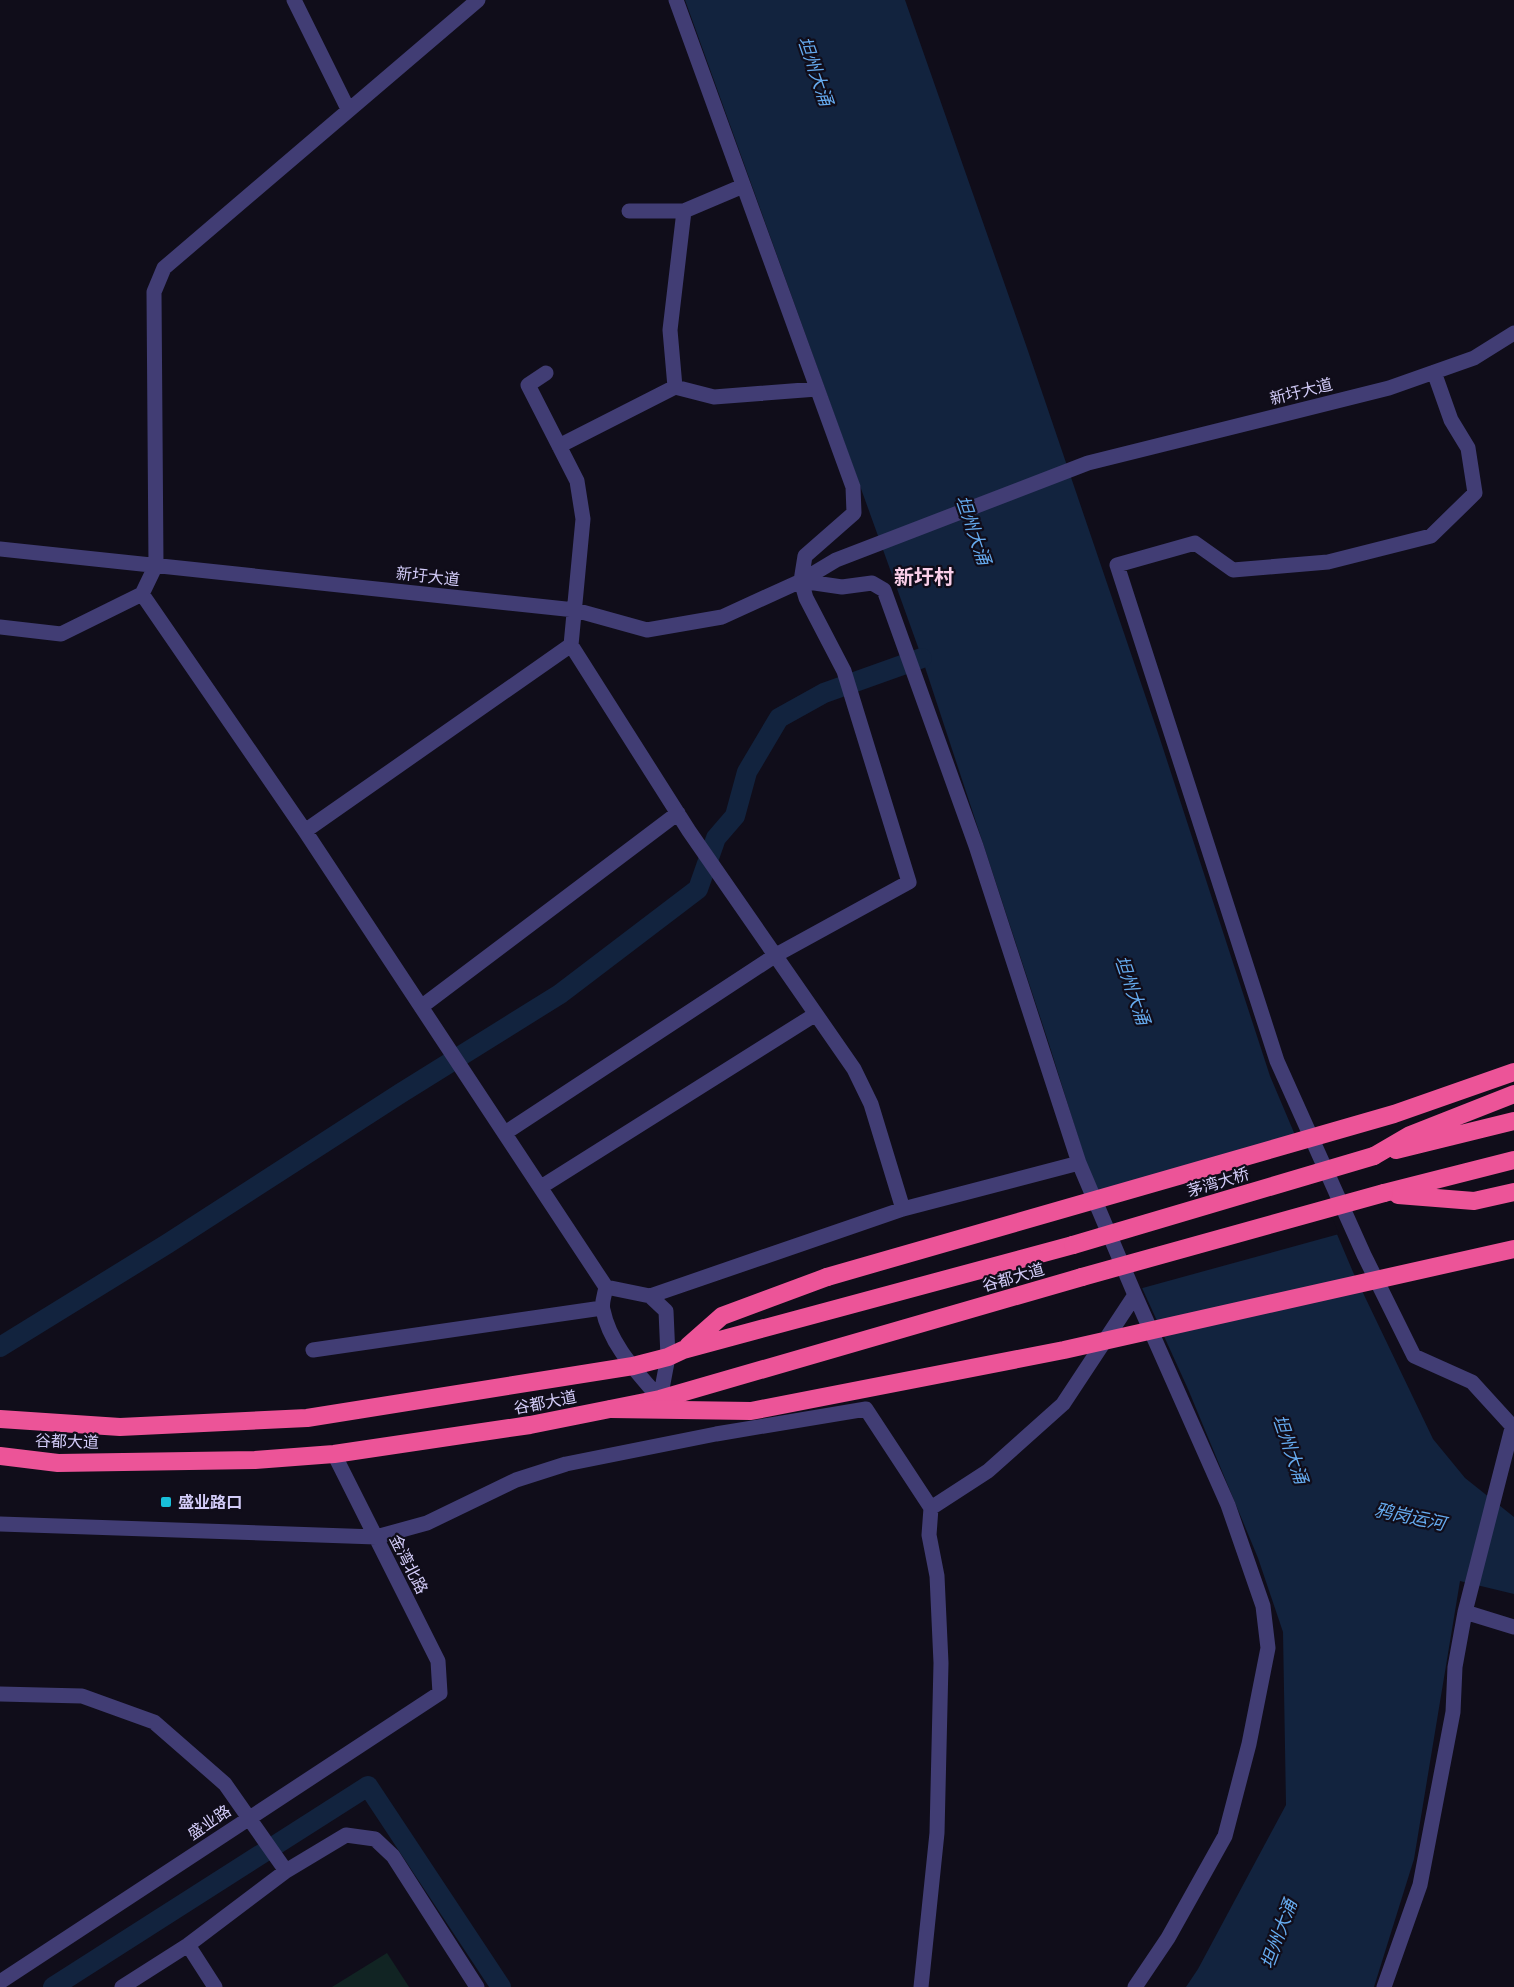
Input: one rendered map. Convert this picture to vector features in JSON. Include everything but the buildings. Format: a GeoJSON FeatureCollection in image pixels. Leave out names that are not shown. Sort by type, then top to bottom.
{"type":"FeatureCollection","features":[{"type":"Feature","properties":{"kind":"highway"},"geometry":{"type":"LineString","coordinates":[[675,1353],[722,1316],[827,1277],[1394,1114],[1514,1072]]}},
{"type":"Feature","properties":{"kind":"highway"},"geometry":{"type":"LineString","coordinates":[[1374,1156],[1410,1135],[1514,1094]]}},
{"type":"Feature","properties":{"kind":"highway"},"geometry":{"type":"LineString","coordinates":[[1374,1156],[1514,1120]]}},
{"type":"Feature","properties":{"kind":"highway","name":"茅湾大桥"},"geometry":{"type":"LineString","coordinates":[[1073,1245],[1374,1156]]}},
{"type":"Feature","properties":{"kind":"highway"},"geometry":{"type":"LineString","coordinates":[[1384,1193],[1514,1160]]}},
{"type":"Feature","properties":{"kind":"highway"},"geometry":{"type":"LineString","coordinates":[[1384,1193],[1474,1201],[1514,1192]]}},
{"type":"Feature","properties":{"kind":"highway","name":"谷都大道"},"geometry":{"type":"LineString","coordinates":[[0,1456],[58,1463],[255,1460],[334,1454],[530,1425],[660,1399],[1082,1277],[1384,1193]]}},
{"type":"Feature","properties":{"kind":"highway","name":"谷都大道"},"geometry":{"type":"LineString","coordinates":[[0,1419],[120,1427],[307,1418],[633,1366],[1073,1245]]}},
{"type":"Feature","properties":{"kind":"highway"},"geometry":{"type":"LineString","coordinates":[[611,1408],[752,1411],[1064,1350],[1514,1249]]}},
{"type":"Feature","properties":{"kind":"street"},"geometry":{"type":"LineString","coordinates":[[0,627],[61,634],[142,594],[156,565],[154,292],[164,268],[478,0]]}},
{"type":"Feature","properties":{"kind":"street"},"geometry":{"type":"LineString","coordinates":[[505,1133],[776,955],[909,882],[844,671],[806,598],[801,581],[805,556],[854,513],[853,487],[676,0]]}},
{"type":"Feature","properties":{"kind":"street"},"geometry":{"type":"LineString","coordinates":[[298,2],[348,109]]}},
{"type":"Feature","properties":{"kind":"street"},"geometry":{"type":"LineString","coordinates":[[630,211],[684,211],[743,186]]}},
{"type":"Feature","properties":{"kind":"street"},"geometry":{"type":"LineString","coordinates":[[675,387],[670,330],[684,211]]}},
{"type":"Feature","properties":{"kind":"street","name":"新圩大道"},"geometry":{"type":"LineString","coordinates":[[0,549],[575,610],[647,630],[722,617],[801,581],[836,560],[1088,463],[1389,388],[1474,358],[1514,333]]}},
{"type":"Feature","properties":{"kind":"street"},"geometry":{"type":"LineString","coordinates":[[1384,1987],[1420,1885],[1453,1712],[1455,1667],[1465,1612],[1513,1428],[1472,1382],[1414,1356],[1364,1255],[1277,1061],[1117,565],[1195,543],[1233,570],[1328,562],[1431,536],[1475,493],[1468,448],[1451,420],[1434,372]]}},
{"type":"Feature","properties":{"kind":"street"},"geometry":{"type":"LineString","coordinates":[[546,373],[528,385],[577,481],[583,519],[571,645],[678,813],[854,1069],[871,1104],[903,1209]]}},
{"type":"Feature","properties":{"kind":"street"},"geometry":{"type":"LineString","coordinates":[[559,446],[675,387],[714,397],[817,389]]}},
{"type":"Feature","properties":{"kind":"street"},"geometry":{"type":"LineString","coordinates":[[801,581],[842,587],[872,583],[884,590],[976,846],[1079,1162],[1228,1505],[1263,1606],[1268,1648],[1249,1743],[1225,1836],[1168,1938],[1136,1987]]}},
{"type":"Feature","properties":{"kind":"street"},"geometry":{"type":"LineString","coordinates":[[142,594],[305,831],[606,1287],[602,1308],[611,1335],[660,1399]]}},
{"type":"Feature","properties":{"kind":"street"},"geometry":{"type":"LineString","coordinates":[[305,831],[571,645]]}},
{"type":"Feature","properties":{"kind":"street"},"geometry":{"type":"LineString","coordinates":[[421,1007],[678,813]]}},
{"type":"Feature","properties":{"kind":"street"},"geometry":{"type":"LineString","coordinates":[[541,1187],[816,1014]]}},
{"type":"Feature","properties":{"kind":"street"},"geometry":{"type":"LineString","coordinates":[[606,1287],[650,1296],[903,1209],[1079,1162]]}},
{"type":"Feature","properties":{"kind":"street"},"geometry":{"type":"LineString","coordinates":[[931,1508],[988,1471],[1063,1404],[1135,1295]]}},
{"type":"Feature","properties":{"kind":"street"},"geometry":{"type":"LineString","coordinates":[[650,1296],[666,1311],[675,1353],[660,1399]]}},
{"type":"Feature","properties":{"kind":"street"},"geometry":{"type":"LineString","coordinates":[[313,1350],[602,1308]]}},
{"type":"Feature","properties":{"kind":"street"},"geometry":{"type":"LineString","coordinates":[[0,1524],[375,1537],[427,1523],[516,1480],[566,1464],[716,1434],[866,1409],[931,1508],[929,1535],[938,1576],[941,1712],[937,1833],[921,1987]]}},
{"type":"Feature","properties":{"kind":"street","name":"金湾北路"},"geometry":{"type":"LineString","coordinates":[[334,1454],[438,1661],[440,1693]]}},
{"type":"Feature","properties":{"kind":"street"},"geometry":{"type":"LineString","coordinates":[[1465,1612],[1514,1627]]}},
{"type":"Feature","properties":{"kind":"street","name":"盛业路"},"geometry":{"type":"LineString","coordinates":[[0,1982],[440,1693]]}},
{"type":"Feature","properties":{"kind":"street"},"geometry":{"type":"LineString","coordinates":[[0,1694],[82,1696],[154,1722],[225,1784],[286,1871]]}},
{"type":"Feature","properties":{"kind":"street"},"geometry":{"type":"LineString","coordinates":[[122,1987],[188,1945],[286,1871],[346,1835],[375,1839],[393,1856],[477,1987]]}},
{"type":"Feature","properties":{"kind":"street"},"geometry":{"type":"LineString","coordinates":[[188,1945],[215,1987]]}},
{"type":"Feature","properties":{"kind":"green space"},"geometry":{"type":"Polygon","coordinates":[[[387,1953],[409,1987],[332,1987],[387,1953]]]}},
{"type":"Feature","properties":{"kind":"water"},"geometry":{"type":"Polygon","coordinates":[[[685,0],[905,0],[1159,736],[1270,1076],[1353,1272],[1433,1439],[1465,1478],[1514,1517],[1514,1594],[1460,1581],[1414,1859],[1374,1987],[1186,1987],[1198,1969],[1286,1805],[1283,1632],[1258,1558],[1188,1389],[1088,1169],[922,658],[685,0]]]}},
{"type":"Feature","properties":{"kind":"pier"},"geometry":{"type":"Polygon","coordinates":[[[1303,1147],[1339,1234],[1139,1289],[1100,1202],[1303,1147]]]}},
{"type":"Feature","properties":{"kind":"waterway"},"geometry":{"type":"LineString","coordinates":[[0,1347],[167,1244],[401,1093],[560,994],[698,889],[716,838],[735,816],[747,772],[779,718],[824,693],[922,658]]}},
{"type":"Feature","properties":{"kind":"waterway"},"geometry":{"type":"LineString","coordinates":[[53,1987],[368,1786],[501,1987]]}},
{"type":"Feature","properties":{"kind":"place","name":"盛业路口"},"geometry":{"type":"Point","coordinates":[166,1502]}},
{"type":"Feature","properties":{"kind":"district","name":"新圩村"},"geometry":{"type":"Point","coordinates":[924,577]}},
{"type":"Feature","properties":{"kind":"water label","name":"坦州大涌"},"geometry":{"type":"Point","coordinates":[815,71]}},
{"type":"Feature","properties":{"kind":"water label","name":"坦州大涌"},"geometry":{"type":"Point","coordinates":[973,530]}},
{"type":"Feature","properties":{"kind":"water label","name":"坦州大涌"},"geometry":{"type":"Point","coordinates":[1132,990]}},
{"type":"Feature","properties":{"kind":"water label","name":"坦州大涌"},"geometry":{"type":"Point","coordinates":[1290,1449]}},
{"type":"Feature","properties":{"kind":"water label","name":"鸦岗运河"},"geometry":{"type":"Point","coordinates":[1410,1517]}},
{"type":"Feature","properties":{"kind":"water label","name":"坦州大涌"},"geometry":{"type":"Point","coordinates":[1279,1934]}}]}
